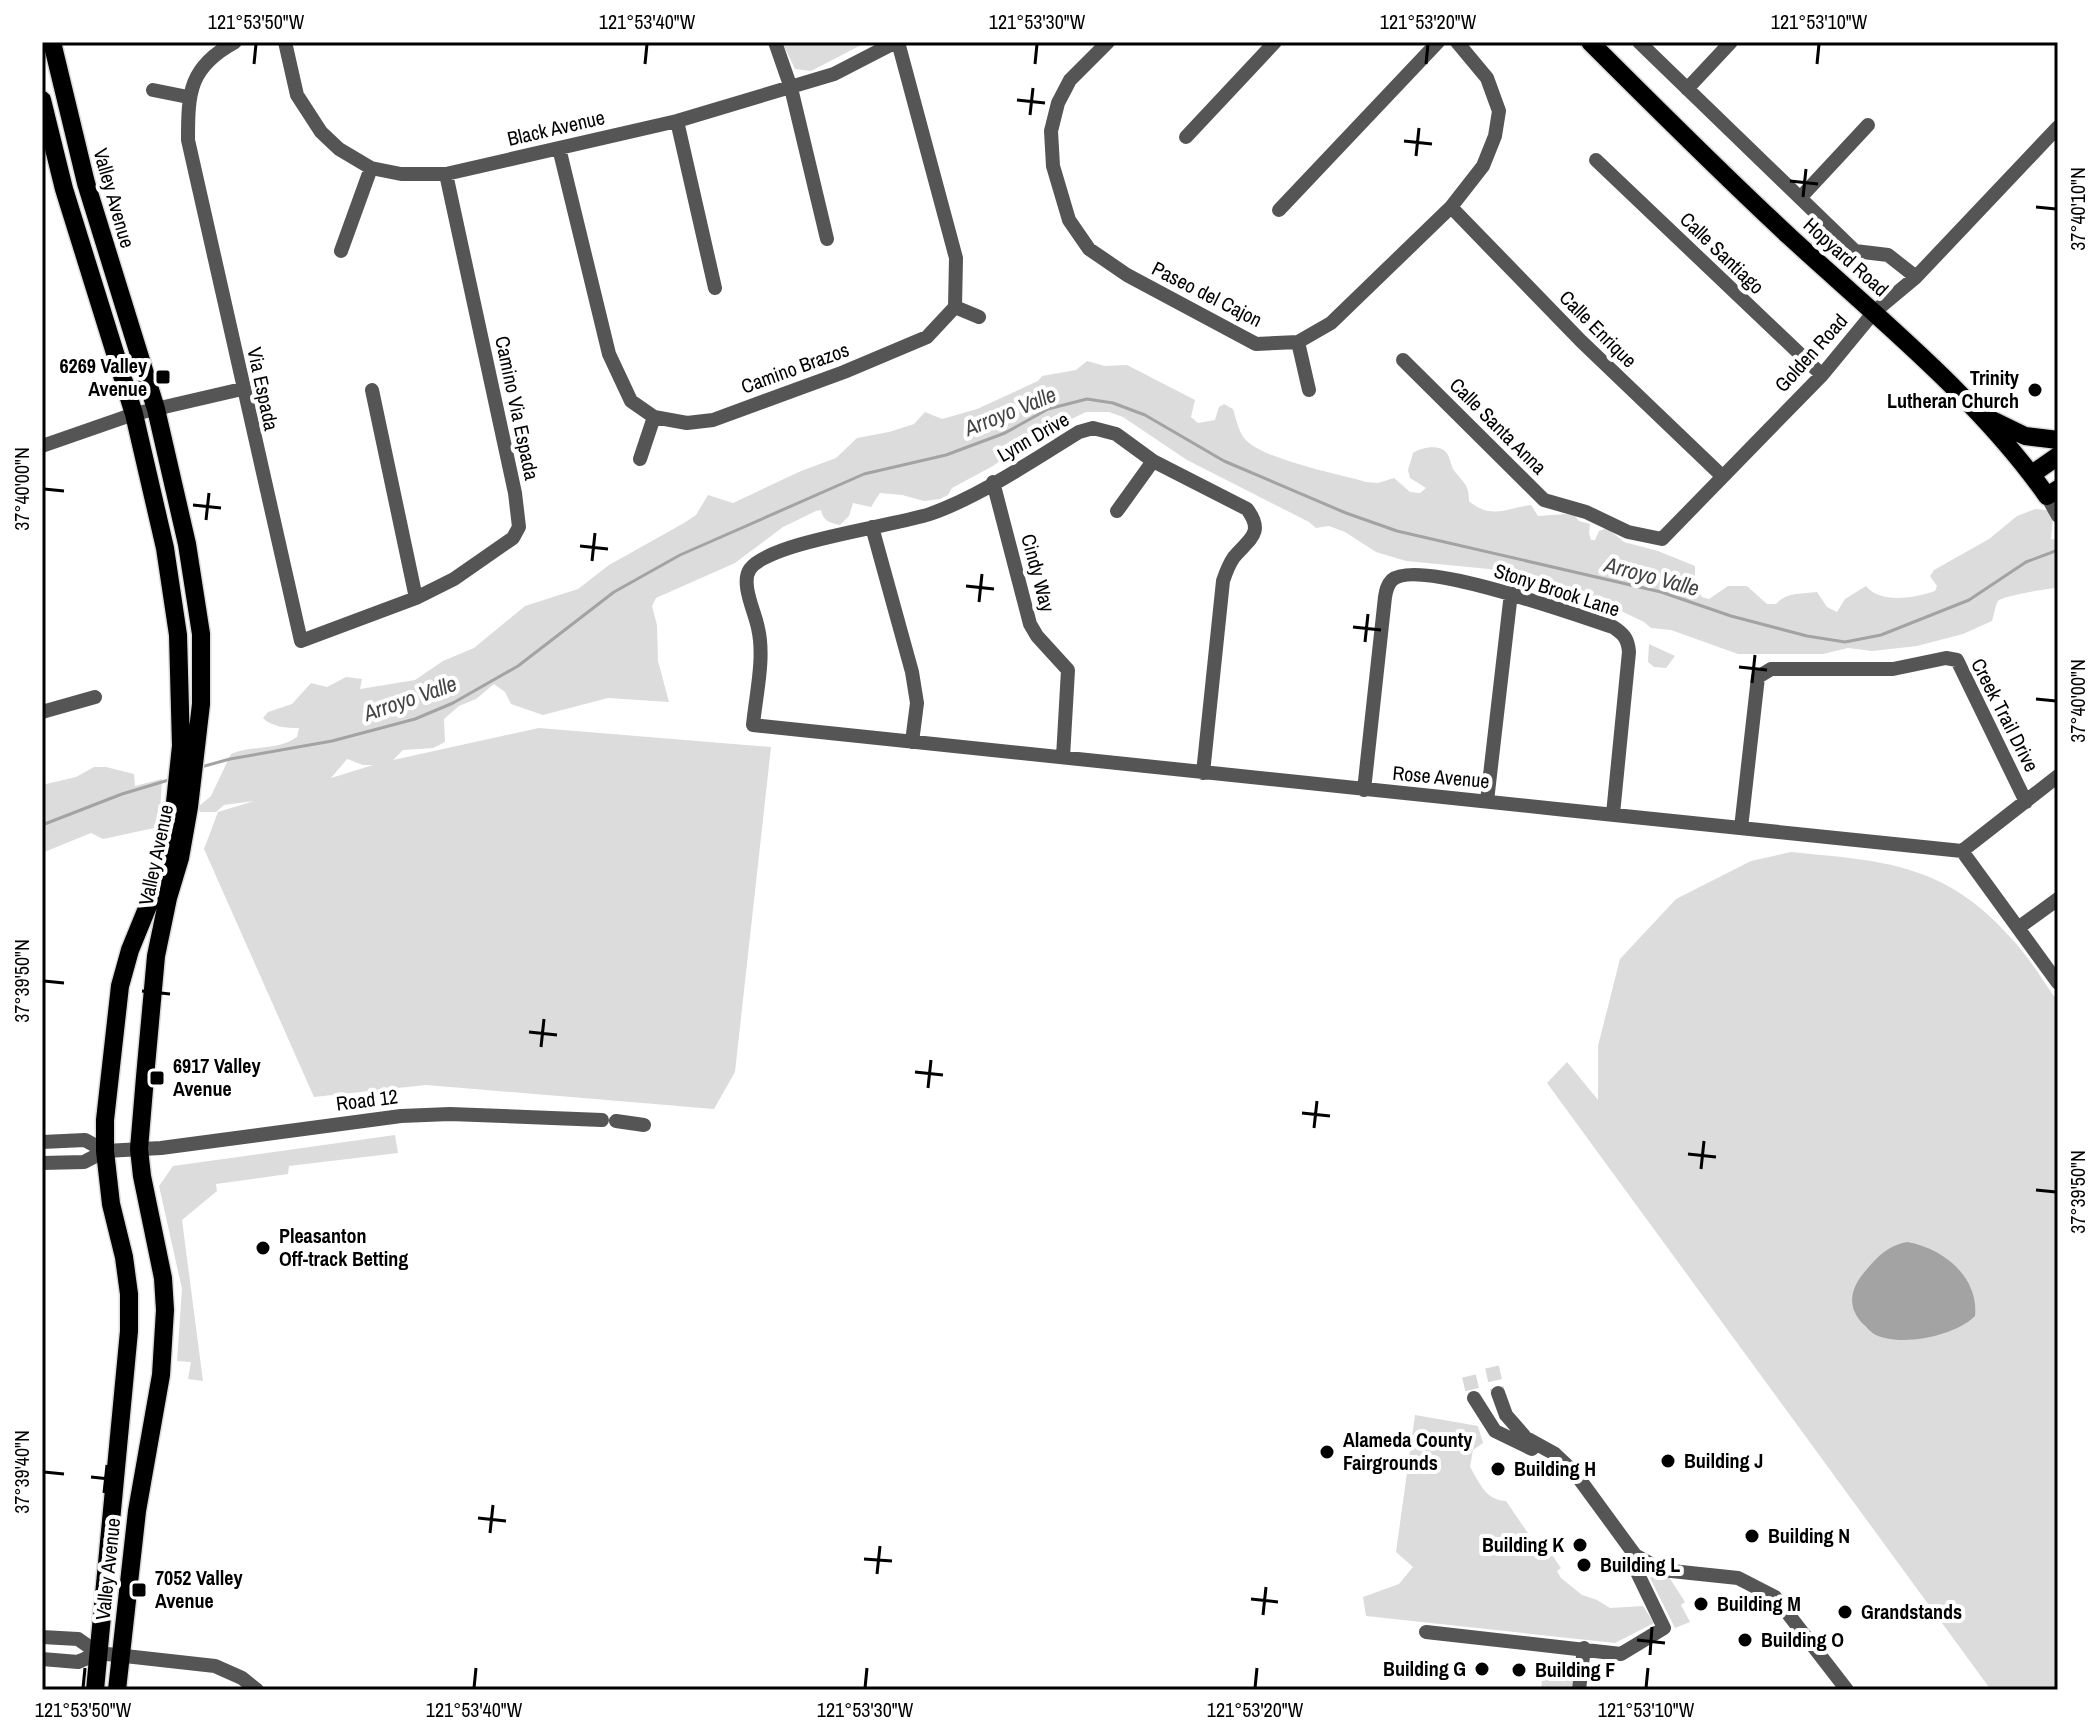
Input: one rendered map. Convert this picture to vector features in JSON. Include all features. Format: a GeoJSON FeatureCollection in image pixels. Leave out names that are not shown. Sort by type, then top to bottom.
{"type":"FeatureCollection","features":[{"type":"Feature","properties":{"kind":"main road","name":"Valley Avenue"},"geometry":{"type":"LineString","coordinates":[[52,42],[86,183],[156,409],[187,544],[201,634],[201,704],[189,742],[180,858],[156,956],[139,1149],[163,1278],[165,1310],[161,1375],[137,1511],[117,1690]]}},
{"type":"Feature","properties":{"kind":"main road","name":"Hopyard Road"},"geometry":{"type":"LineString","coordinates":[[1590,42],[1789,236],[1874,312],[2052,492]]}},
{"type":"Feature","properties":{"kind":"main road","name":"Valley Avenue"},"geometry":{"type":"LineString","coordinates":[[42,100],[64,189],[134,414],[165,548],[189,742]]}},
{"type":"Feature","properties":{"kind":"main road"},"geometry":{"type":"LineString","coordinates":[[1973,410],[2025,436],[2058,440]]}},
{"type":"Feature","properties":{"kind":"main road"},"geometry":{"type":"LineString","coordinates":[[2032,474],[2058,456]]}},
{"type":"Feature","properties":{"kind":"main road","name":"Valley Avenue"},"geometry":{"type":"LineString","coordinates":[[95,1690],[119,1455],[129,1319],[125,1270],[111,1204],[105,1151],[111,1053],[120,986],[130,950],[159,879],[182,809]]}},
{"type":"Feature","properties":{"kind":"street","name":"Via Espada"},"geometry":{"type":"LineString","coordinates":[[235,42],[205,62],[188,97],[188,140],[301,641],[416,598]]}},
{"type":"Feature","properties":{"kind":"street","name":"Black Avenue"},"geometry":{"type":"LineString","coordinates":[[285,42],[297,95],[321,132],[339,149],[371,168],[401,174],[446,174],[677,121],[834,74],[897,42]]}},
{"type":"Feature","properties":{"kind":"street"},"geometry":{"type":"LineString","coordinates":[[775,42],[791,88],[827,239]]}},
{"type":"Feature","properties":{"kind":"street"},"geometry":{"type":"LineString","coordinates":[[897,42],[956,258],[955,307],[979,317]]}},
{"type":"Feature","properties":{"kind":"street","name":"Paseo del Cajon"},"geometry":{"type":"LineString","coordinates":[[1108,42],[1070,80],[1058,103],[1051,131],[1053,166],[1069,220],[1089,249],[1127,275],[1256,344],[1298,342],[1331,323],[1451,207],[1483,166],[1495,136],[1499,111],[1487,78],[1457,42]]}},
{"type":"Feature","properties":{"kind":"street"},"geometry":{"type":"LineString","coordinates":[[1186,137],[1275,42]]}},
{"type":"Feature","properties":{"kind":"street"},"geometry":{"type":"LineString","coordinates":[[1279,210],[1438,42]]}},
{"type":"Feature","properties":{"kind":"street","name":"Hopyard Road"},"geometry":{"type":"LineString","coordinates":[[1639,42],[1855,251],[1888,255],[1916,277]]}},
{"type":"Feature","properties":{"kind":"street"},"geometry":{"type":"LineString","coordinates":[[1687,89],[1731,42]]}},
{"type":"Feature","properties":{"kind":"street"},"geometry":{"type":"LineString","coordinates":[[153,90],[188,97]]}},
{"type":"Feature","properties":{"kind":"street"},"geometry":{"type":"LineString","coordinates":[[677,121],[715,288]]}},
{"type":"Feature","properties":{"kind":"street"},"geometry":{"type":"LineString","coordinates":[[1800,198],[1868,125]]}},
{"type":"Feature","properties":{"kind":"street","name":"Golden Road"},"geometry":{"type":"LineString","coordinates":[[1662,539],[1721,475],[1822,375],[1874,312],[1916,277],[2058,127]]}},
{"type":"Feature","properties":{"kind":"street"},"geometry":{"type":"LineString","coordinates":[[559,148],[609,354],[631,401],[654,417],[640,459]]}},
{"type":"Feature","properties":{"kind":"street","name":"Calle Santiago"},"geometry":{"type":"LineString","coordinates":[[1596,160],[1822,375]]}},
{"type":"Feature","properties":{"kind":"street"},"geometry":{"type":"LineString","coordinates":[[341,251],[371,168]]}},
{"type":"Feature","properties":{"kind":"street","name":"Camino Via Espada"},"geometry":{"type":"LineString","coordinates":[[416,598],[454,579],[513,538],[519,527],[515,493],[446,174]]}},
{"type":"Feature","properties":{"kind":"street","name":"Calle Enrique"},"geometry":{"type":"LineString","coordinates":[[1451,207],[1581,341],[1721,475]]}},
{"type":"Feature","properties":{"kind":"street","name":"Camino Brazos"},"geometry":{"type":"LineString","coordinates":[[654,417],[687,423],[713,420],[844,372],[927,337],[955,307]]}},
{"type":"Feature","properties":{"kind":"street"},"geometry":{"type":"LineString","coordinates":[[1298,342],[1309,390]]}},
{"type":"Feature","properties":{"kind":"street","name":"Calle Santa Anna"},"geometry":{"type":"LineString","coordinates":[[1403,360],[1544,500],[1586,512],[1628,532],[1662,539]]}},
{"type":"Feature","properties":{"kind":"street"},"geometry":{"type":"LineString","coordinates":[[42,446],[134,414],[242,389]]}},
{"type":"Feature","properties":{"kind":"street"},"geometry":{"type":"LineString","coordinates":[[372,390],[416,598]]}},
{"type":"Feature","properties":{"kind":"street","name":"Lynn Drive"},"geometry":{"type":"LineString","coordinates":[[753,725],[760,658],[759,632],[746,579],[750,569],[762,560],[793,547],[927,515],[993,482],[1079,432],[1093,428],[1116,434],[1153,461],[1247,509],[1254,518],[1256,530],[1233,559],[1223,581],[1203,773]]}},
{"type":"Feature","properties":{"kind":"street"},"geometry":{"type":"LineString","coordinates":[[1117,511],[1153,461]]}},
{"type":"Feature","properties":{"kind":"street","name":"Cindy Way"},"geometry":{"type":"LineString","coordinates":[[993,482],[1030,624],[1068,670],[1063,757]]}},
{"type":"Feature","properties":{"kind":"street","name":"Hopyard Road"},"geometry":{"type":"LineString","coordinates":[[2052,492],[2058,516]]}},
{"type":"Feature","properties":{"kind":"street"},"geometry":{"type":"LineString","coordinates":[[872,527],[912,672],[917,703],[912,742]]}},
{"type":"Feature","properties":{"kind":"street","name":"Stony Brook Lane"},"geometry":{"type":"LineString","coordinates":[[1364,790],[1385,597],[1393,579],[1405,575],[1450,580],[1511,593],[1623,633],[1629,642],[1613,814]]}},
{"type":"Feature","properties":{"kind":"street"},"geometry":{"type":"LineString","coordinates":[[1487,801],[1511,593]]}},
{"type":"Feature","properties":{"kind":"street","name":"Creek Trail Drive"},"geometry":{"type":"LineString","coordinates":[[1741,828],[1758,677],[1771,669],[1893,669],[1946,658],[1957,660],[2026,802]]}},
{"type":"Feature","properties":{"kind":"street"},"geometry":{"type":"LineString","coordinates":[[42,712],[95,697]]}},
{"type":"Feature","properties":{"kind":"street","name":"Rose Avenue"},"geometry":{"type":"LineString","coordinates":[[753,725],[1962,851]]}},
{"type":"Feature","properties":{"kind":"street"},"geometry":{"type":"LineString","coordinates":[[2058,776],[1962,851],[2058,983]]}},
{"type":"Feature","properties":{"kind":"street"},"geometry":{"type":"LineString","coordinates":[[2018,928],[2058,899]]}},
{"type":"Feature","properties":{"kind":"street","name":"Road 12"},"geometry":{"type":"LineString","coordinates":[[105,1151],[401,1116],[450,1114],[644,1125]]}},
{"type":"Feature","properties":{"kind":"street"},"geometry":{"type":"LineString","coordinates":[[42,1142],[85,1140],[105,1151]]}},
{"type":"Feature","properties":{"kind":"street"},"geometry":{"type":"LineString","coordinates":[[42,1163],[84,1162],[105,1151]]}},
{"type":"Feature","properties":{"kind":"street"},"geometry":{"type":"LineString","coordinates":[[1498,1393],[1506,1415],[1526,1438],[1555,1454],[1575,1473],[1635,1555],[1662,1570],[1738,1578],[1775,1597],[1847,1690]]}},
{"type":"Feature","properties":{"kind":"street"},"geometry":{"type":"LineString","coordinates":[[1474,1398],[1495,1431],[1532,1449],[1555,1454]]}},
{"type":"Feature","properties":{"kind":"street"},"geometry":{"type":"LineString","coordinates":[[1426,1632],[1621,1654],[1664,1628],[1635,1568],[1635,1555]]}},
{"type":"Feature","properties":{"kind":"street"},"geometry":{"type":"LineString","coordinates":[[42,1637],[78,1639],[98,1653]]}},
{"type":"Feature","properties":{"kind":"street"},"geometry":{"type":"LineString","coordinates":[[1579,1690],[1584,1648]]}},
{"type":"Feature","properties":{"kind":"street"},"geometry":{"type":"LineString","coordinates":[[42,1659],[78,1662],[98,1653],[215,1666],[242,1678],[257,1690]]}},
{"type":"Feature","properties":{"kind":"shaded area"},"geometry":{"type":"Polygon","coordinates":[[[782,42],[867,42],[811,71],[795,69],[782,42]]]}},
{"type":"Feature","properties":{"kind":"shaded area"},"geometry":{"type":"Polygon","coordinates":[[[1087,361],[1105,366],[1127,365],[1195,400],[1191,417],[1198,423],[1215,420],[1219,407],[1224,404],[1233,409],[1244,438],[1266,453],[1366,482],[1378,483],[1394,478],[1410,492],[1420,493],[1426,488],[1410,478],[1408,470],[1413,453],[1426,448],[1441,449],[1448,455],[1453,469],[1466,486],[1469,501],[1477,507],[1499,511],[1531,505],[1538,516],[1575,516],[1579,521],[1590,524],[1591,540],[1607,528],[1624,542],[1695,566],[1695,585],[1702,597],[1709,599],[1728,586],[1747,586],[1767,604],[1776,604],[1789,595],[1817,592],[1827,607],[1837,612],[1845,599],[1866,586],[1872,592],[1889,597],[1927,594],[1935,591],[1937,586],[1930,576],[1934,570],[1989,539],[2017,516],[2035,509],[2047,510],[2053,518],[2051,539],[2058,540],[2058,588],[2001,599],[1992,621],[1963,634],[1917,646],[1872,651],[1848,648],[1823,654],[1738,654],[1671,630],[1651,628],[1613,607],[1557,586],[1489,569],[1406,561],[1376,552],[1345,532],[1329,526],[1316,528],[1187,460],[1123,417],[1109,412],[1086,412],[1059,425],[1034,444],[1010,453],[952,488],[948,495],[940,499],[924,501],[880,493],[871,507],[853,503],[849,516],[840,525],[828,521],[821,510],[816,511],[783,527],[735,563],[656,598],[652,606],[657,625],[658,661],[669,702],[608,698],[543,715],[511,704],[505,692],[494,684],[444,719],[445,742],[433,748],[403,750],[393,760],[539,728],[771,747],[735,1072],[714,1109],[426,1085],[314,1097],[204,849],[218,812],[254,801],[224,805],[216,812],[200,812],[198,807],[211,796],[231,754],[281,744],[297,737],[299,728],[270,723],[263,718],[268,712],[292,704],[311,683],[327,687],[346,677],[362,679],[360,689],[415,680],[443,661],[474,648],[525,606],[578,589],[609,565],[684,523],[696,515],[708,495],[733,503],[836,458],[857,438],[914,424],[925,412],[942,419],[977,409],[1038,381],[1042,376],[1076,370],[1087,361]],[[347,759],[331,778],[373,765],[347,759]]]}},
{"type":"Feature","properties":{"kind":"shaded area"},"geometry":{"type":"Polygon","coordinates":[[[1649,644],[1675,656],[1666,668],[1654,667],[1648,662],[1649,644]]]}},
{"type":"Feature","properties":{"kind":"shaded area"},"geometry":{"type":"Polygon","coordinates":[[[94,767],[134,774],[135,786],[162,779],[159,827],[103,839],[91,833],[42,853],[42,785],[76,777],[94,767]]]}},
{"type":"Feature","properties":{"kind":"shaded area"},"geometry":{"type":"Polygon","coordinates":[[[1791,852],[1884,863],[1937,880],[1962,894],[2018,945],[2058,1002],[2058,1690],[1991,1690],[1547,1083],[1567,1062],[1598,1100],[1598,1046],[1620,959],[1676,899],[1751,861],[1791,852]]]}},
{"type":"Feature","properties":{"kind":"shaded area"},"geometry":{"type":"Polygon","coordinates":[[[395,1135],[398,1153],[289,1166],[288,1174],[216,1184],[217,1191],[182,1220],[203,1381],[188,1379],[191,1362],[177,1361],[182,1289],[159,1186],[173,1166],[395,1135]]]}},
{"type":"Feature","properties":{"kind":"shaded area"},"geometry":{"type":"Polygon","coordinates":[[[1907,1242],[1933,1251],[1956,1267],[1971,1289],[1975,1316],[1955,1329],[1913,1340],[1876,1335],[1862,1323],[1852,1302],[1854,1289],[1871,1264],[1884,1252],[1907,1242]]]}},
{"type":"Feature","properties":{"kind":"shaded area"},"geometry":{"type":"Polygon","coordinates":[[[1415,1415],[1478,1426],[1483,1443],[1473,1450],[1470,1467],[1488,1494],[1506,1501],[1545,1558],[1552,1555],[1561,1568],[1557,1571],[1561,1578],[1582,1595],[1610,1608],[1643,1606],[1654,1623],[1615,1643],[1366,1616],[1363,1597],[1399,1584],[1413,1567],[1396,1552],[1415,1415]]]}},
{"type":"Feature","properties":{"kind":"shaded area"},"geometry":{"type":"Polygon","coordinates":[[[1658,1574],[1669,1577],[1685,1602],[1681,1605],[1690,1622],[1675,1628],[1650,1578],[1658,1574]]]}},
{"type":"Feature","properties":{"kind":"shaded area"},"geometry":{"type":"Polygon","coordinates":[[[1543,1670],[1574,1672],[1573,1690],[1541,1690],[1543,1670]]]}},
{"type":"Feature","properties":{"kind":"waterway","name":"Arroyo Valle"},"geometry":{"type":"LineString","coordinates":[[201,767],[332,741],[415,719],[453,703],[518,666],[614,592],[680,555],[864,474],[946,455],[1005,433],[1048,409],[1087,399],[1113,403],[1145,415],[1224,461],[1346,513],[1397,531],[1661,592],[1731,616],[1807,636],[1845,642],[1881,635],[1969,600],[2026,562],[2058,550]]}},
{"type":"Feature","properties":{"kind":"waterway","name":"Arroyo Valle"},"geometry":{"type":"LineString","coordinates":[[42,825],[122,794],[172,779]]}},
{"type":"Feature","properties":{"kind":"tunnel"},"geometry":{"type":"LineString","coordinates":[[1492,1367],[1498,1393]]}},
{"type":"Feature","properties":{"kind":"tunnel"},"geometry":{"type":"LineString","coordinates":[[1469,1376],[1474,1398]]}},
{"type":"Feature","properties":{"kind":"place","name":"6269 Valley Avenue"},"geometry":{"type":"Point","coordinates":[163,377]}},
{"type":"Feature","properties":{"kind":"place","name":"Trinity Lutheran Church"},"geometry":{"type":"Point","coordinates":[2035,390]}},
{"type":"Feature","properties":{"kind":"place","name":"6917 Valley Avenue"},"geometry":{"type":"Point","coordinates":[157,1078]}},
{"type":"Feature","properties":{"kind":"place","name":"Pleasanton Off-track Betting"},"geometry":{"type":"Point","coordinates":[263,1248]}},
{"type":"Feature","properties":{"kind":"place","name":"Alameda County Fairgrounds"},"geometry":{"type":"Point","coordinates":[1327,1452]}},
{"type":"Feature","properties":{"kind":"place","name":"Building J"},"geometry":{"type":"Point","coordinates":[1668,1461]}},
{"type":"Feature","properties":{"kind":"place","name":"Building H"},"geometry":{"type":"Point","coordinates":[1498,1469]}},
{"type":"Feature","properties":{"kind":"place","name":"Building N"},"geometry":{"type":"Point","coordinates":[1752,1536]}},
{"type":"Feature","properties":{"kind":"place","name":"Building K"},"geometry":{"type":"Point","coordinates":[1580,1545]}},
{"type":"Feature","properties":{"kind":"place","name":"Building L"},"geometry":{"type":"Point","coordinates":[1584,1565]}},
{"type":"Feature","properties":{"kind":"place","name":"7052 Valley Avenue"},"geometry":{"type":"Point","coordinates":[139,1590]}},
{"type":"Feature","properties":{"kind":"place","name":"Building M"},"geometry":{"type":"Point","coordinates":[1701,1604]}},
{"type":"Feature","properties":{"kind":"place","name":"Grandstands"},"geometry":{"type":"Point","coordinates":[1845,1612]}},
{"type":"Feature","properties":{"kind":"place","name":"Building O"},"geometry":{"type":"Point","coordinates":[1745,1640]}},
{"type":"Feature","properties":{"kind":"place","name":"Building G"},"geometry":{"type":"Point","coordinates":[1482,1669]}},
{"type":"Feature","properties":{"kind":"place","name":"Building F"},"geometry":{"type":"Point","coordinates":[1519,1670]}}]}
